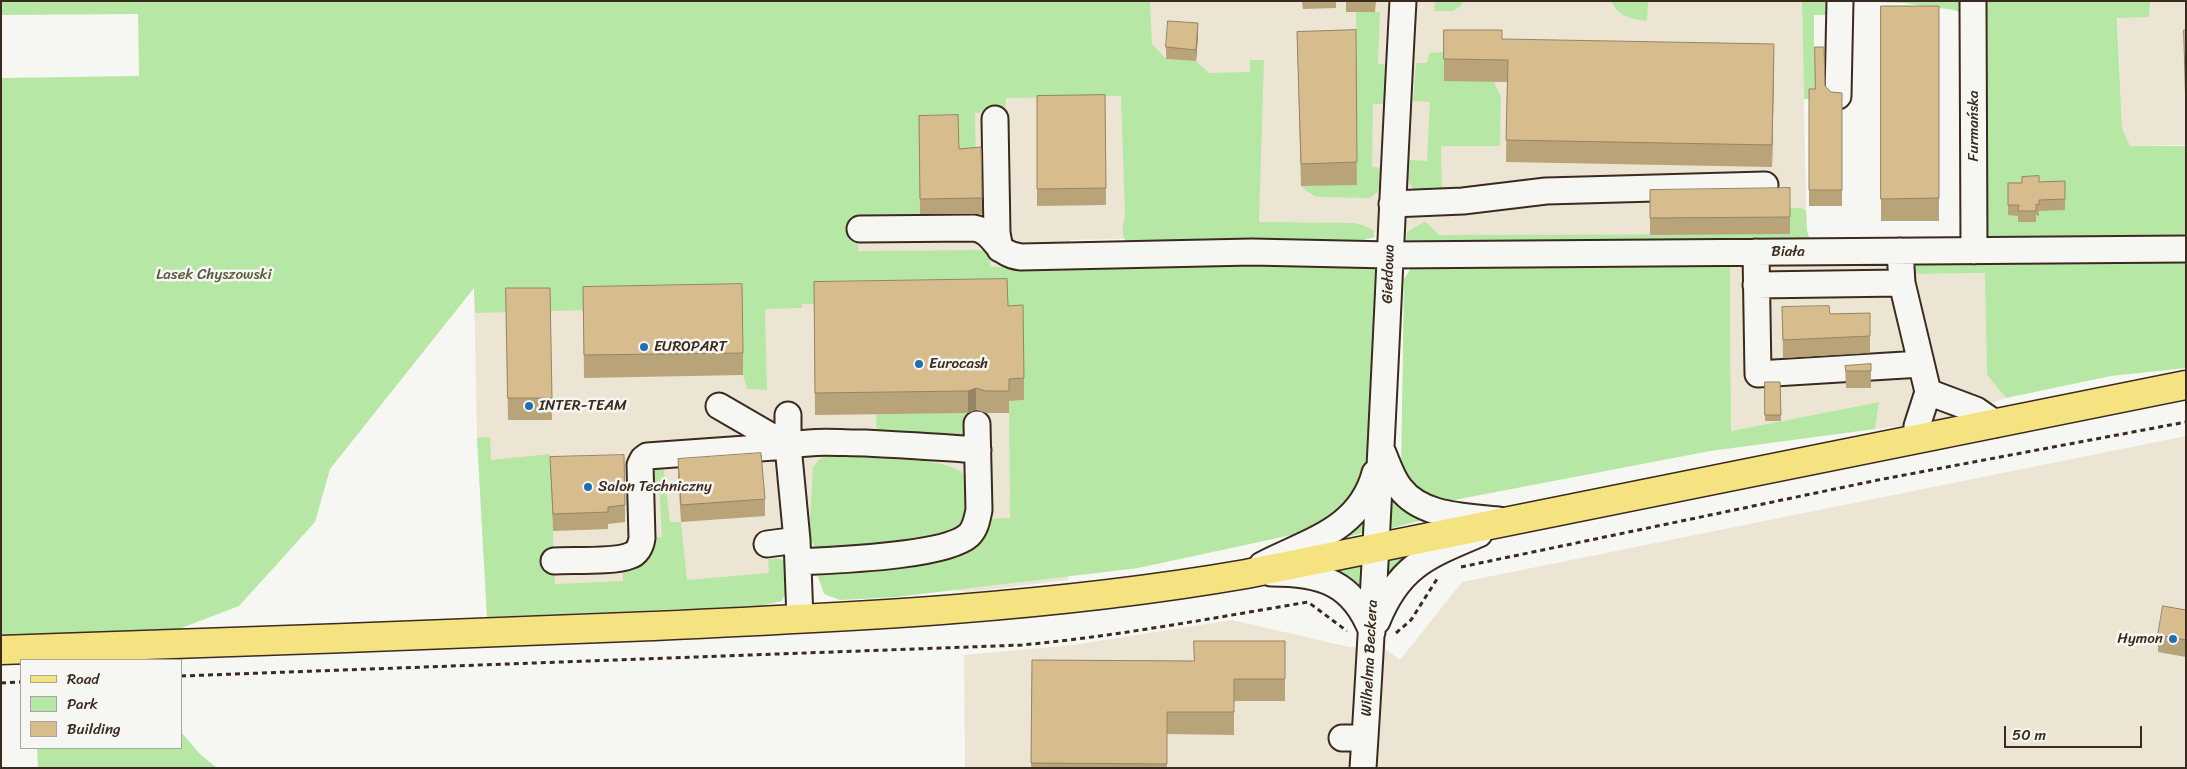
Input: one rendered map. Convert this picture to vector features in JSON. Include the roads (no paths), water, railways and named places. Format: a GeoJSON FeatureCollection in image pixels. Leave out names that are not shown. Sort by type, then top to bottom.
{"type":"FeatureCollection","features":[{"type":"Feature","properties":{"kind":"main road"},"geometry":{"type":"LineString","coordinates":[[1,650],[474,634],[800,619],[971,609],[1086,597],[1246,574],[1775,466],[1996,424],[2186,385]]}},
{"type":"Feature","properties":{"kind":"street","name":"Giełdowa"},"geometry":{"type":"LineString","coordinates":[[1377,548],[1403,1]]}},
{"type":"Feature","properties":{"kind":"street"},"geometry":{"type":"LineString","coordinates":[[1838,96],[1840,1]]}},
{"type":"Feature","properties":{"kind":"street","name":"Furmańska"},"geometry":{"type":"LineString","coordinates":[[1973,1],[1975,96],[1974,251]]}},
{"type":"Feature","properties":{"kind":"street"},"geometry":{"type":"LineString","coordinates":[[995,119],[997,238],[1000,249]]}},
{"type":"Feature","properties":{"kind":"street"},"geometry":{"type":"LineString","coordinates":[[1392,204],[1462,201],[1546,191],[1765,186]]}},
{"type":"Feature","properties":{"kind":"street"},"geometry":{"type":"LineString","coordinates":[[860,229],[974,228],[986,233],[1000,249]]}},
{"type":"Feature","properties":{"kind":"street","name":"Biała"},"geometry":{"type":"LineString","coordinates":[[1000,249],[1011,256],[1020,257],[1252,252],[1390,255],[2186,249]]}},
{"type":"Feature","properties":{"kind":"street"},"geometry":{"type":"LineString","coordinates":[[1900,251],[1902,283],[1928,392],[1917,426],[1919,439]]}},
{"type":"Feature","properties":{"kind":"street"},"geometry":{"type":"LineString","coordinates":[[1756,252],[1758,374],[1921,364]]}},
{"type":"Feature","properties":{"kind":"street"},"geometry":{"type":"LineString","coordinates":[[1756,285],[1902,283]]}},
{"type":"Feature","properties":{"kind":"street"},"geometry":{"type":"LineString","coordinates":[[1928,392],[1976,410],[1996,424]]}},
{"type":"Feature","properties":{"kind":"street"},"geometry":{"type":"LineString","coordinates":[[719,406],[788,446]]}},
{"type":"Feature","properties":{"kind":"street"},"geometry":{"type":"LineString","coordinates":[[788,415],[788,446],[798,551],[800,619]]}},
{"type":"Feature","properties":{"kind":"street"},"geometry":{"type":"LineString","coordinates":[[767,544],[798,551],[860,558],[946,546],[968,536],[977,521],[979,510],[977,424]]}},
{"type":"Feature","properties":{"kind":"street"},"geometry":{"type":"LineString","coordinates":[[620,458],[832,442],[933,446],[978,450]]}},
{"type":"Feature","properties":{"kind":"street"},"geometry":{"type":"LineString","coordinates":[[1381,449],[1392,477],[1401,490],[1426,508],[1449,515],[1509,521]]}},
{"type":"Feature","properties":{"kind":"street"},"geometry":{"type":"LineString","coordinates":[[1246,574],[1278,556],[1310,543],[1348,520],[1363,502],[1373,480],[1381,449]]}},
{"type":"Feature","properties":{"kind":"street"},"geometry":{"type":"LineString","coordinates":[[554,561],[623,558],[635,553],[640,546],[642,538],[640,465],[647,456]]}},
{"type":"Feature","properties":{"kind":"street"},"geometry":{"type":"LineString","coordinates":[[1373,634],[1384,605],[1401,578],[1418,564],[1438,552],[1509,521]]}},
{"type":"Feature","properties":{"kind":"street","name":"Wilhelma Beckera"},"geometry":{"type":"LineString","coordinates":[[1364,768],[1354,738],[1373,634],[1377,548]]}},
{"type":"Feature","properties":{"kind":"street"},"geometry":{"type":"LineString","coordinates":[[1246,574],[1284,573],[1320,579],[1338,585],[1355,599],[1366,616],[1373,634]]}},
{"type":"Feature","properties":{"kind":"place","name":"EUROPART"},"geometry":{"type":"Point","coordinates":[644,347]}},
{"type":"Feature","properties":{"kind":"place","name":"Eurocash"},"geometry":{"type":"Point","coordinates":[919,364]}},
{"type":"Feature","properties":{"kind":"place","name":"INTER-TEAM"},"geometry":{"type":"Point","coordinates":[529,406]}},
{"type":"Feature","properties":{"kind":"place","name":"Salon Techniczny"},"geometry":{"type":"Point","coordinates":[588,487]}},
{"type":"Feature","properties":{"kind":"place","name":"Hymon"},"geometry":{"type":"Point","coordinates":[2173,639]}},
{"type":"Feature","properties":{"kind":"park label","name":"Lasek Chyszowski"},"geometry":{"type":"Point","coordinates":[214,275]}}]}
